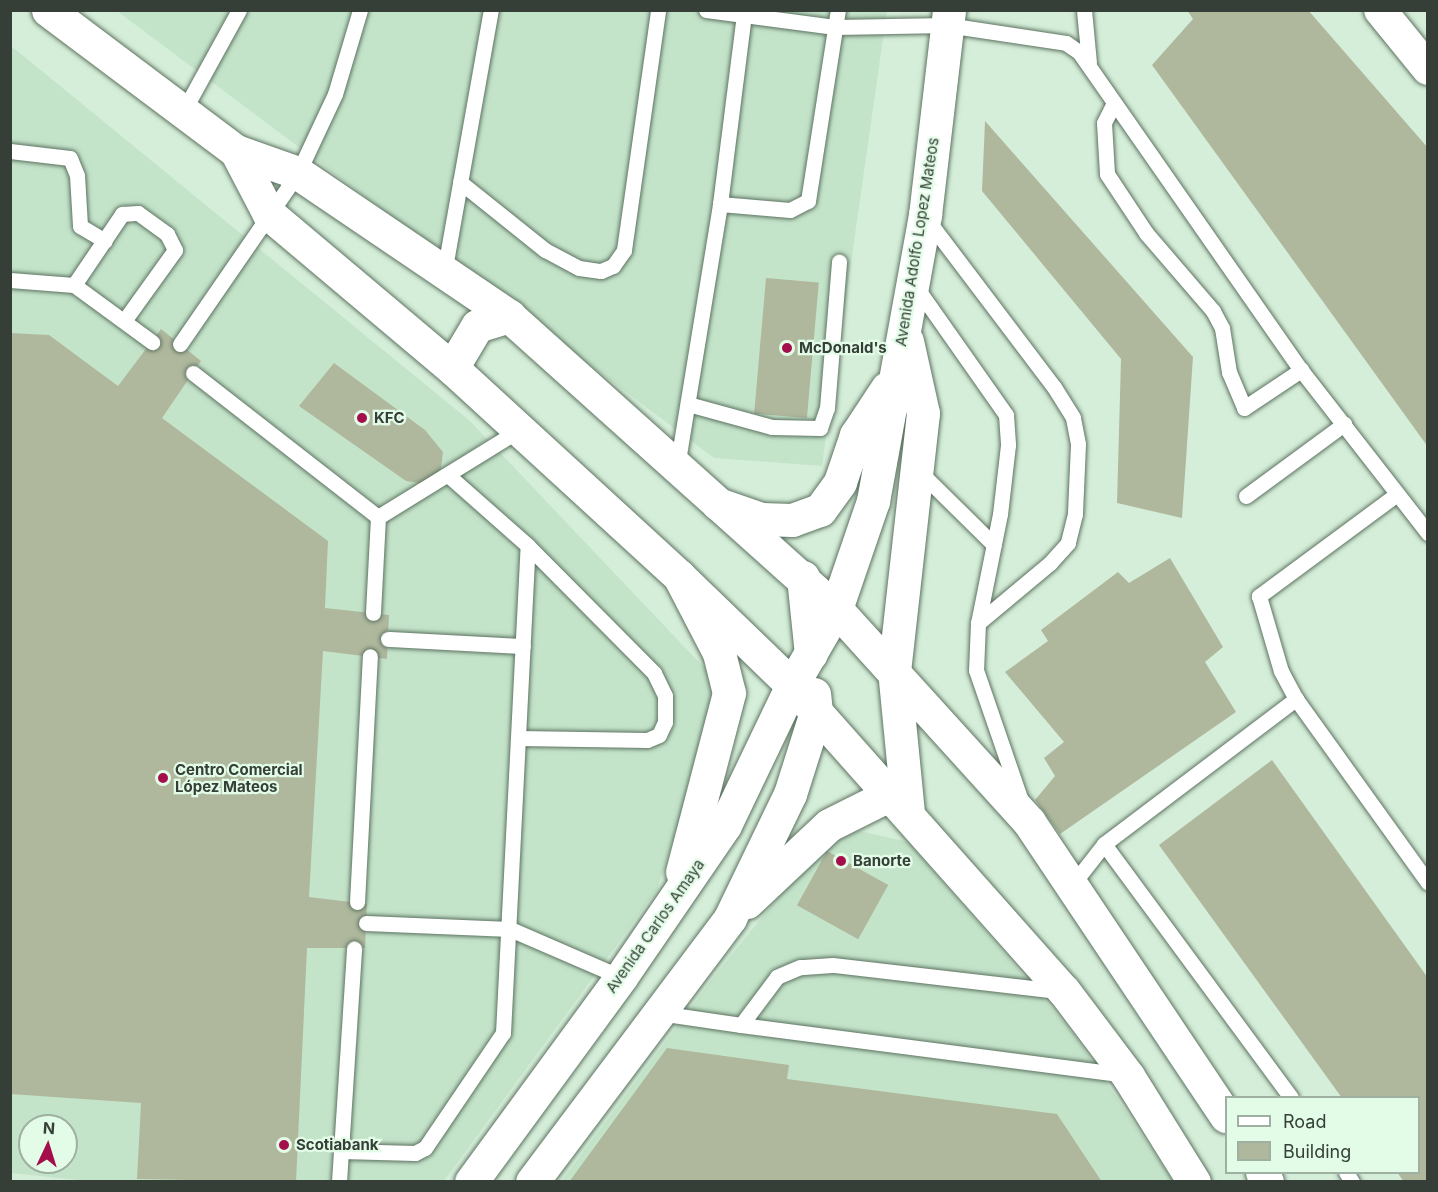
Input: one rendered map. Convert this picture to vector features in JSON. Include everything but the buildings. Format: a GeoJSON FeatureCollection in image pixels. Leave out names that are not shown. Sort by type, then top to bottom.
{"type":"FeatureCollection","features":[{"type":"Feature","properties":{"kind":"main road"},"geometry":{"type":"LineString","coordinates":[[62,14],[236,151],[298,173],[509,316],[836,609],[894,670],[1029,822],[1225,1113]]}},
{"type":"Feature","properties":{"kind":"main road","name":"Avenida Adolfo Lopez Mateos"},"geometry":{"type":"LineString","coordinates":[[836,609],[873,501],[894,376],[906,324],[911,279],[925,215],[948,18]]}},
{"type":"Feature","properties":{"kind":"main road"},"geometry":{"type":"LineString","coordinates":[[236,151],[269,214],[452,368],[680,576],[792,685],[1064,991],[1128,1076],[1194,1182]]}},
{"type":"Feature","properties":{"kind":"main road"},"geometry":{"type":"LineString","coordinates":[[452,368],[477,326],[509,316]]}},
{"type":"Feature","properties":{"kind":"main road"},"geometry":{"type":"LineString","coordinates":[[898,804],[894,670],[923,413],[907,350],[906,324]]}},
{"type":"Feature","properties":{"kind":"main road"},"geometry":{"type":"LineString","coordinates":[[718,504],[761,519],[792,520],[819,510],[840,482],[856,435],[894,376]]}},
{"type":"Feature","properties":{"kind":"main road"},"geometry":{"type":"LineString","coordinates":[[674,899],[729,693],[719,653],[680,576]]}},
{"type":"Feature","properties":{"kind":"main road"},"geometry":{"type":"LineString","coordinates":[[730,918],[790,794],[816,712],[802,577]]}},
{"type":"Feature","properties":{"kind":"main road","name":"Avenida Carlos Amaya"},"geometry":{"type":"LineString","coordinates":[[471,1182],[621,977],[724,825],[792,685],[836,609]]}},
{"type":"Feature","properties":{"kind":"main road"},"geometry":{"type":"LineString","coordinates":[[532,1182],[730,918],[829,825],[898,804]]}},
{"type":"Feature","properties":{"kind":"street"},"geometry":{"type":"LineString","coordinates":[[1380,10],[1428,69]]}},
{"type":"Feature","properties":{"kind":"lane"},"geometry":{"type":"LineString","coordinates":[[184,110],[239,10]]}},
{"type":"Feature","properties":{"kind":"lane"},"geometry":{"type":"LineString","coordinates":[[180,344],[298,173],[335,94],[360,10]]}},
{"type":"Feature","properties":{"kind":"lane"},"geometry":{"type":"LineString","coordinates":[[444,273],[490,10]]}},
{"type":"Feature","properties":{"kind":"lane"},"geometry":{"type":"LineString","coordinates":[[460,182],[544,250],[579,268],[601,271],[613,266],[624,250],[658,10]]}},
{"type":"Feature","properties":{"kind":"lane"},"geometry":{"type":"LineString","coordinates":[[706,10],[835,27],[948,18],[1066,43],[1089,63],[1114,103],[1301,370],[1428,533]]}},
{"type":"Feature","properties":{"kind":"lane"},"geometry":{"type":"LineString","coordinates":[[720,204],[790,210],[808,201],[838,10]]}},
{"type":"Feature","properties":{"kind":"lane"},"geometry":{"type":"LineString","coordinates":[[1084,10],[1089,63]]}},
{"type":"Feature","properties":{"kind":"lane"},"geometry":{"type":"LineString","coordinates":[[677,467],[720,204],[744,14]]}},
{"type":"Feature","properties":{"kind":"lane"},"geometry":{"type":"LineString","coordinates":[[1114,103],[1104,123],[1107,174],[1146,233],[1213,311],[1222,328],[1229,372],[1244,408],[1301,370]]}},
{"type":"Feature","properties":{"kind":"lane"},"geometry":{"type":"LineString","coordinates":[[10,151],[70,158],[77,174],[80,226],[105,241]]}},
{"type":"Feature","properties":{"kind":"lane"},"geometry":{"type":"LineString","coordinates":[[74,285],[122,214],[138,213],[175,244],[124,321]]}},
{"type":"Feature","properties":{"kind":"lane"},"geometry":{"type":"LineString","coordinates":[[925,215],[1054,387],[1073,418],[1078,444],[1075,514],[1068,543],[1050,564],[978,623]]}},
{"type":"Feature","properties":{"kind":"lane"},"geometry":{"type":"LineString","coordinates":[[688,404],[772,427],[820,428],[827,408],[839,261]]}},
{"type":"Feature","properties":{"kind":"lane"},"geometry":{"type":"LineString","coordinates":[[911,279],[1006,415],[1008,445],[994,545],[978,623],[976,670],[1029,822]]}},
{"type":"Feature","properties":{"kind":"lane"},"geometry":{"type":"LineString","coordinates":[[10,280],[74,285],[152,342]]}},
{"type":"Feature","properties":{"kind":"lane"},"geometry":{"type":"LineString","coordinates":[[193,373],[378,517]]}},
{"type":"Feature","properties":{"kind":"lane"},"geometry":{"type":"LineString","coordinates":[[1246,496],[1344,424]]}},
{"type":"Feature","properties":{"kind":"lane"},"geometry":{"type":"LineString","coordinates":[[378,517],[449,476],[519,430]]}},
{"type":"Feature","properties":{"kind":"lane"},"geometry":{"type":"LineString","coordinates":[[916,469],[994,545]]}},
{"type":"Feature","properties":{"kind":"lane"},"geometry":{"type":"LineString","coordinates":[[449,476],[528,546],[654,673],[665,696],[665,722],[659,735],[647,740],[519,738]]}},
{"type":"Feature","properties":{"kind":"lane"},"geometry":{"type":"LineString","coordinates":[[1397,494],[1259,596],[1281,671],[1296,699],[1428,883]]}},
{"type":"Feature","properties":{"kind":"lane"},"geometry":{"type":"LineString","coordinates":[[373,613],[378,517]]}},
{"type":"Feature","properties":{"kind":"lane"},"geometry":{"type":"LineString","coordinates":[[341,1151],[415,1153],[436,1137],[503,1033],[528,546]]}},
{"type":"Feature","properties":{"kind":"lane"},"geometry":{"type":"LineString","coordinates":[[388,639],[523,646]]}},
{"type":"Feature","properties":{"kind":"lane"},"geometry":{"type":"LineString","coordinates":[[357,902],[370,656]]}},
{"type":"Feature","properties":{"kind":"lane"},"geometry":{"type":"LineString","coordinates":[[1072,885],[1104,844],[1296,699]]}},
{"type":"Feature","properties":{"kind":"lane"},"geometry":{"type":"LineString","coordinates":[[1104,844],[1290,1096]]}},
{"type":"Feature","properties":{"kind":"lane"},"geometry":{"type":"LineString","coordinates":[[366,923],[510,929],[621,977]]}},
{"type":"Feature","properties":{"kind":"lane"},"geometry":{"type":"LineString","coordinates":[[339,1182],[354,948]]}},
{"type":"Feature","properties":{"kind":"lane"},"geometry":{"type":"LineString","coordinates":[[741,1025],[777,977],[800,967],[832,965],[1064,991]]}},
{"type":"Feature","properties":{"kind":"lane"},"geometry":{"type":"LineString","coordinates":[[659,1013],[1128,1076]]}},
{"type":"Feature","properties":{"kind":"shaded area"},"geometry":{"type":"Polygon","coordinates":[[[117,11],[887,11],[822,466],[714,458],[117,11]]]}},
{"type":"Feature","properties":{"kind":"shaded area"},"geometry":{"type":"Polygon","coordinates":[[[10,45],[470,421],[713,677],[719,697],[657,890],[444,1181],[97,1182],[21,1174],[78,1174],[78,1114],[18,1114],[18,1174],[11,1173],[10,45]]]}},
{"type":"Feature","properties":{"kind":"shaded area"},"geometry":{"type":"Polygon","coordinates":[[[851,829],[908,842],[1073,1033],[1173,1181],[561,1182],[713,978],[829,834],[851,829]]]}},
{"type":"Feature","properties":{"kind":"place","name":"McDonald's"},"geometry":{"type":"Point","coordinates":[787,348]}},
{"type":"Feature","properties":{"kind":"place","name":"KFC"},"geometry":{"type":"Point","coordinates":[362,418]}},
{"type":"Feature","properties":{"kind":"place","name":"Centro Comercial López Mateos"},"geometry":{"type":"Point","coordinates":[163,778]}},
{"type":"Feature","properties":{"kind":"place","name":"Banorte"},"geometry":{"type":"Point","coordinates":[841,861]}},
{"type":"Feature","properties":{"kind":"place","name":"Scotiabank"},"geometry":{"type":"Point","coordinates":[284,1145]}}]}
